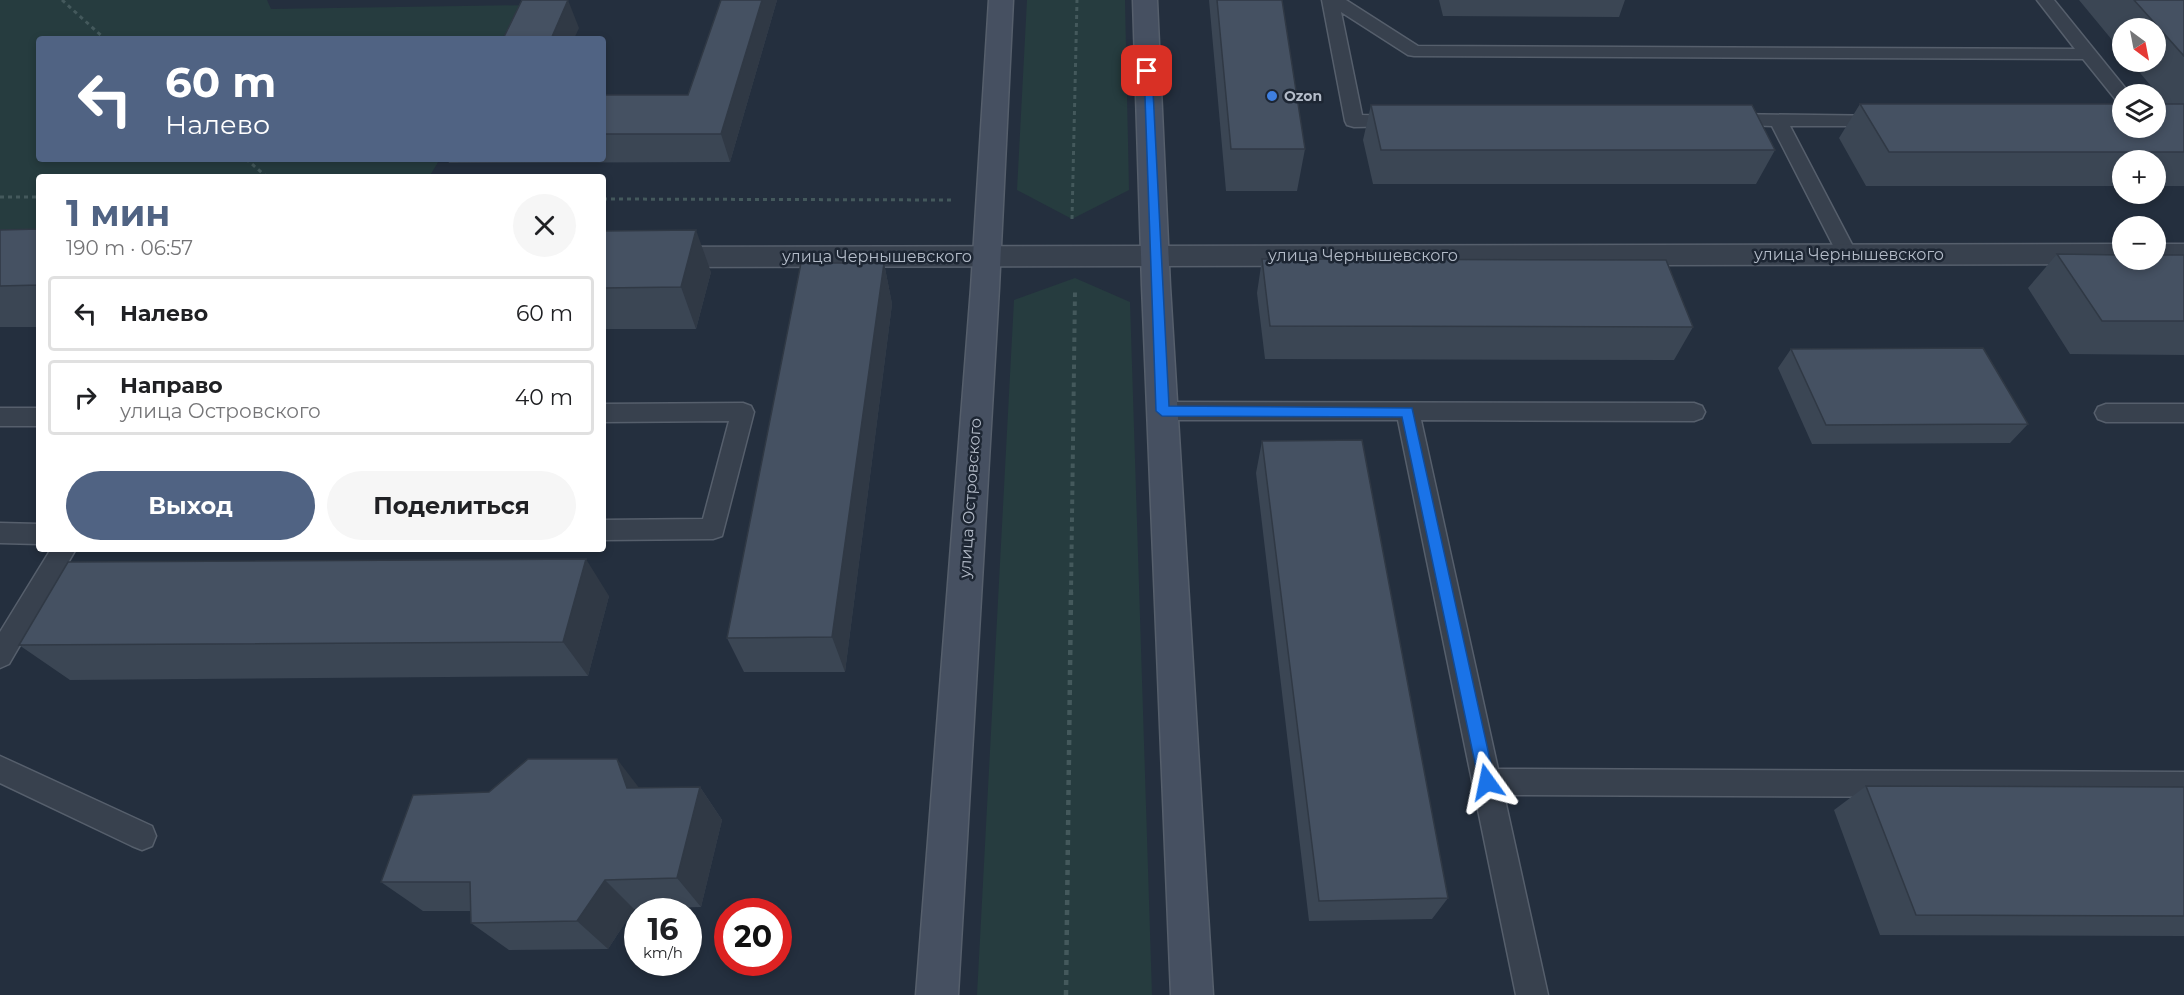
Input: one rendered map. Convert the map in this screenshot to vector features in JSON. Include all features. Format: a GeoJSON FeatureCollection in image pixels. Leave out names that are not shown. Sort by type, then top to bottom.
{"type":"FeatureCollection","features":[{"type":"Feature","properties":{"kind":"main road","name":"улица Островского"},"geometry":{"type":"LineString","coordinates":[[937,995],[987,256],[1001,0]]}},
{"type":"Feature","properties":{"kind":"main road"},"geometry":{"type":"LineString","coordinates":[[1144,0],[1162,411],[1192,995]]}},
{"type":"Feature","properties":{"kind":"street","name":"улица Чернышевского"},"geometry":{"type":"LineString","coordinates":[[606,257],[2112,254]]}},
{"type":"Feature","properties":{"kind":"street"},"geometry":{"type":"LineString","coordinates":[[2166,254],[2184,254]]}},
{"type":"Feature","properties":{"kind":"lane"},"geometry":{"type":"LineString","coordinates":[[1332,0],[1414,51],[2088,54]]}},
{"type":"Feature","properties":{"kind":"lane"},"geometry":{"type":"LineString","coordinates":[[1332,0],[1354,120],[1413,120]]}},
{"type":"Feature","properties":{"kind":"lane"},"geometry":{"type":"LineString","coordinates":[[2045,0],[2112,84]]}},
{"type":"Feature","properties":{"kind":"lane"},"geometry":{"type":"LineString","coordinates":[[1707,120],[1897,120]]}},
{"type":"Feature","properties":{"kind":"lane"},"geometry":{"type":"LineString","coordinates":[[1778,120],[1847,254]]}},
{"type":"Feature","properties":{"kind":"lane"},"geometry":{"type":"LineString","coordinates":[[1162,411],[1694,412]]}},
{"type":"Feature","properties":{"kind":"lane"},"geometry":{"type":"LineString","coordinates":[[606,413],[743,412],[713,529],[606,530]]}},
{"type":"Feature","properties":{"kind":"lane"},"geometry":{"type":"LineString","coordinates":[[1408,412],[1532,995]]}},
{"type":"Feature","properties":{"kind":"lane"},"geometry":{"type":"LineString","coordinates":[[2106,413],[2184,413]]}},
{"type":"Feature","properties":{"kind":"lane"},"geometry":{"type":"LineString","coordinates":[[0,417],[36,417]]}},
{"type":"Feature","properties":{"kind":"lane"},"geometry":{"type":"LineString","coordinates":[[0,533],[36,534]]}},
{"type":"Feature","properties":{"kind":"lane"},"geometry":{"type":"LineString","coordinates":[[0,656],[62,552]]}},
{"type":"Feature","properties":{"kind":"lane"},"geometry":{"type":"LineString","coordinates":[[0,769],[142,836]]}},
{"type":"Feature","properties":{"kind":"lane"},"geometry":{"type":"LineString","coordinates":[[1487,782],[2184,785]]}},
{"type":"Feature","properties":{"kind":"path"},"geometry":{"type":"LineString","coordinates":[[62,0],[102,36]]}},
{"type":"Feature","properties":{"kind":"path"},"geometry":{"type":"LineString","coordinates":[[1072,219],[1077,0]]}},
{"type":"Feature","properties":{"kind":"path"},"geometry":{"type":"LineString","coordinates":[[250,162],[264,174]]}},
{"type":"Feature","properties":{"kind":"path"},"geometry":{"type":"LineString","coordinates":[[0,197],[36,197]]}},
{"type":"Feature","properties":{"kind":"path"},"geometry":{"type":"LineString","coordinates":[[606,199],[919,201]]}},
{"type":"Feature","properties":{"kind":"path"},"geometry":{"type":"LineString","coordinates":[[1066,995],[1075,290]]}},
{"type":"Feature","properties":{"kind":"green space"},"geometry":{"type":"Polygon","coordinates":[[[0,0],[267,0],[271,9],[533,5],[515,36],[36,36],[36,162],[438,162],[431,174],[36,174],[36,235],[0,235],[0,0]]]}},
{"type":"Feature","properties":{"kind":"green space"},"geometry":{"type":"Polygon","coordinates":[[[1027,0],[1125,0],[1129,190],[1072,219],[1017,190],[1027,0]]]}},
{"type":"Feature","properties":{"kind":"green space"},"geometry":{"type":"Polygon","coordinates":[[[1075,278],[1130,302],[1152,995],[977,995],[1014,300],[1075,278]]]}},
{"type":"Feature","properties":{"kind":"building"},"geometry":{"type":"Polygon","coordinates":[[[522,0],[568,0],[552,36],[504,36],[522,0]]]}},
{"type":"Feature","properties":{"kind":"building"},"geometry":{"type":"Polygon","coordinates":[[[721,0],[762,0],[721,134],[606,134],[606,95],[688,95],[721,0]]]}},
{"type":"Feature","properties":{"kind":"building"},"geometry":{"type":"Polygon","coordinates":[[[1217,0],[1282,0],[1305,149],[1231,149],[1217,0]]]}},
{"type":"Feature","properties":{"kind":"building"},"geometry":{"type":"Polygon","coordinates":[[[2134,0],[2184,0],[2184,56],[2166,36],[2166,18],[2150,18],[2134,0]]]}},
{"type":"Feature","properties":{"kind":"building"},"geometry":{"type":"Polygon","coordinates":[[[1860,104],[2112,104],[2112,138],[2166,138],[2166,104],[2184,104],[2184,152],[2112,150],[2112,152],[1889,152],[1860,104]]]}},
{"type":"Feature","properties":{"kind":"building"},"geometry":{"type":"Polygon","coordinates":[[[1371,105],[1752,105],[1775,150],[1381,150],[1371,105]]]}},
{"type":"Feature","properties":{"kind":"building"},"geometry":{"type":"Polygon","coordinates":[[[36,229],[36,285],[0,286],[0,230],[36,229]]]}},
{"type":"Feature","properties":{"kind":"building"},"geometry":{"type":"Polygon","coordinates":[[[696,230],[681,287],[606,288],[606,231],[696,230]]]}},
{"type":"Feature","properties":{"kind":"building"},"geometry":{"type":"Polygon","coordinates":[[[2057,254],[2112,255],[2112,270],[2166,270],[2166,255],[2184,255],[2184,321],[2102,321],[2057,254]]]}},
{"type":"Feature","properties":{"kind":"building"},"geometry":{"type":"Polygon","coordinates":[[[1262,259],[1666,260],[1693,327],[1270,326],[1262,259]]]}},
{"type":"Feature","properties":{"kind":"building"},"geometry":{"type":"Polygon","coordinates":[[[801,263],[884,263],[832,637],[727,638],[801,263]]]}},
{"type":"Feature","properties":{"kind":"building"},"geometry":{"type":"Polygon","coordinates":[[[1983,348],[2028,424],[1826,425],[1791,349],[1983,348]]]}},
{"type":"Feature","properties":{"kind":"building"},"geometry":{"type":"Polygon","coordinates":[[[1362,440],[1448,898],[1319,901],[1262,441],[1362,440]]]}},
{"type":"Feature","properties":{"kind":"building"},"geometry":{"type":"Polygon","coordinates":[[[586,559],[563,642],[19,645],[68,562],[586,559]]]}},
{"type":"Feature","properties":{"kind":"building"},"geometry":{"type":"Polygon","coordinates":[[[528,759],[617,759],[627,788],[700,787],[677,878],[605,880],[577,921],[471,923],[470,882],[381,882],[413,795],[489,792],[528,759]]]}},
{"type":"Feature","properties":{"kind":"building"},"geometry":{"type":"Polygon","coordinates":[[[1866,786],[2184,787],[2184,916],[1916,915],[1866,786]]]}},
{"type":"Feature","properties":{"kind":"place","name":"Ozon"},"geometry":{"type":"Point","coordinates":[1272,96]}},
{"type":"Feature","properties":{"kind":"route"},"geometry":{"type":"LineString","coordinates":[[1147,71],[1162,411],[1408,412],[1487,782]]}}]}
